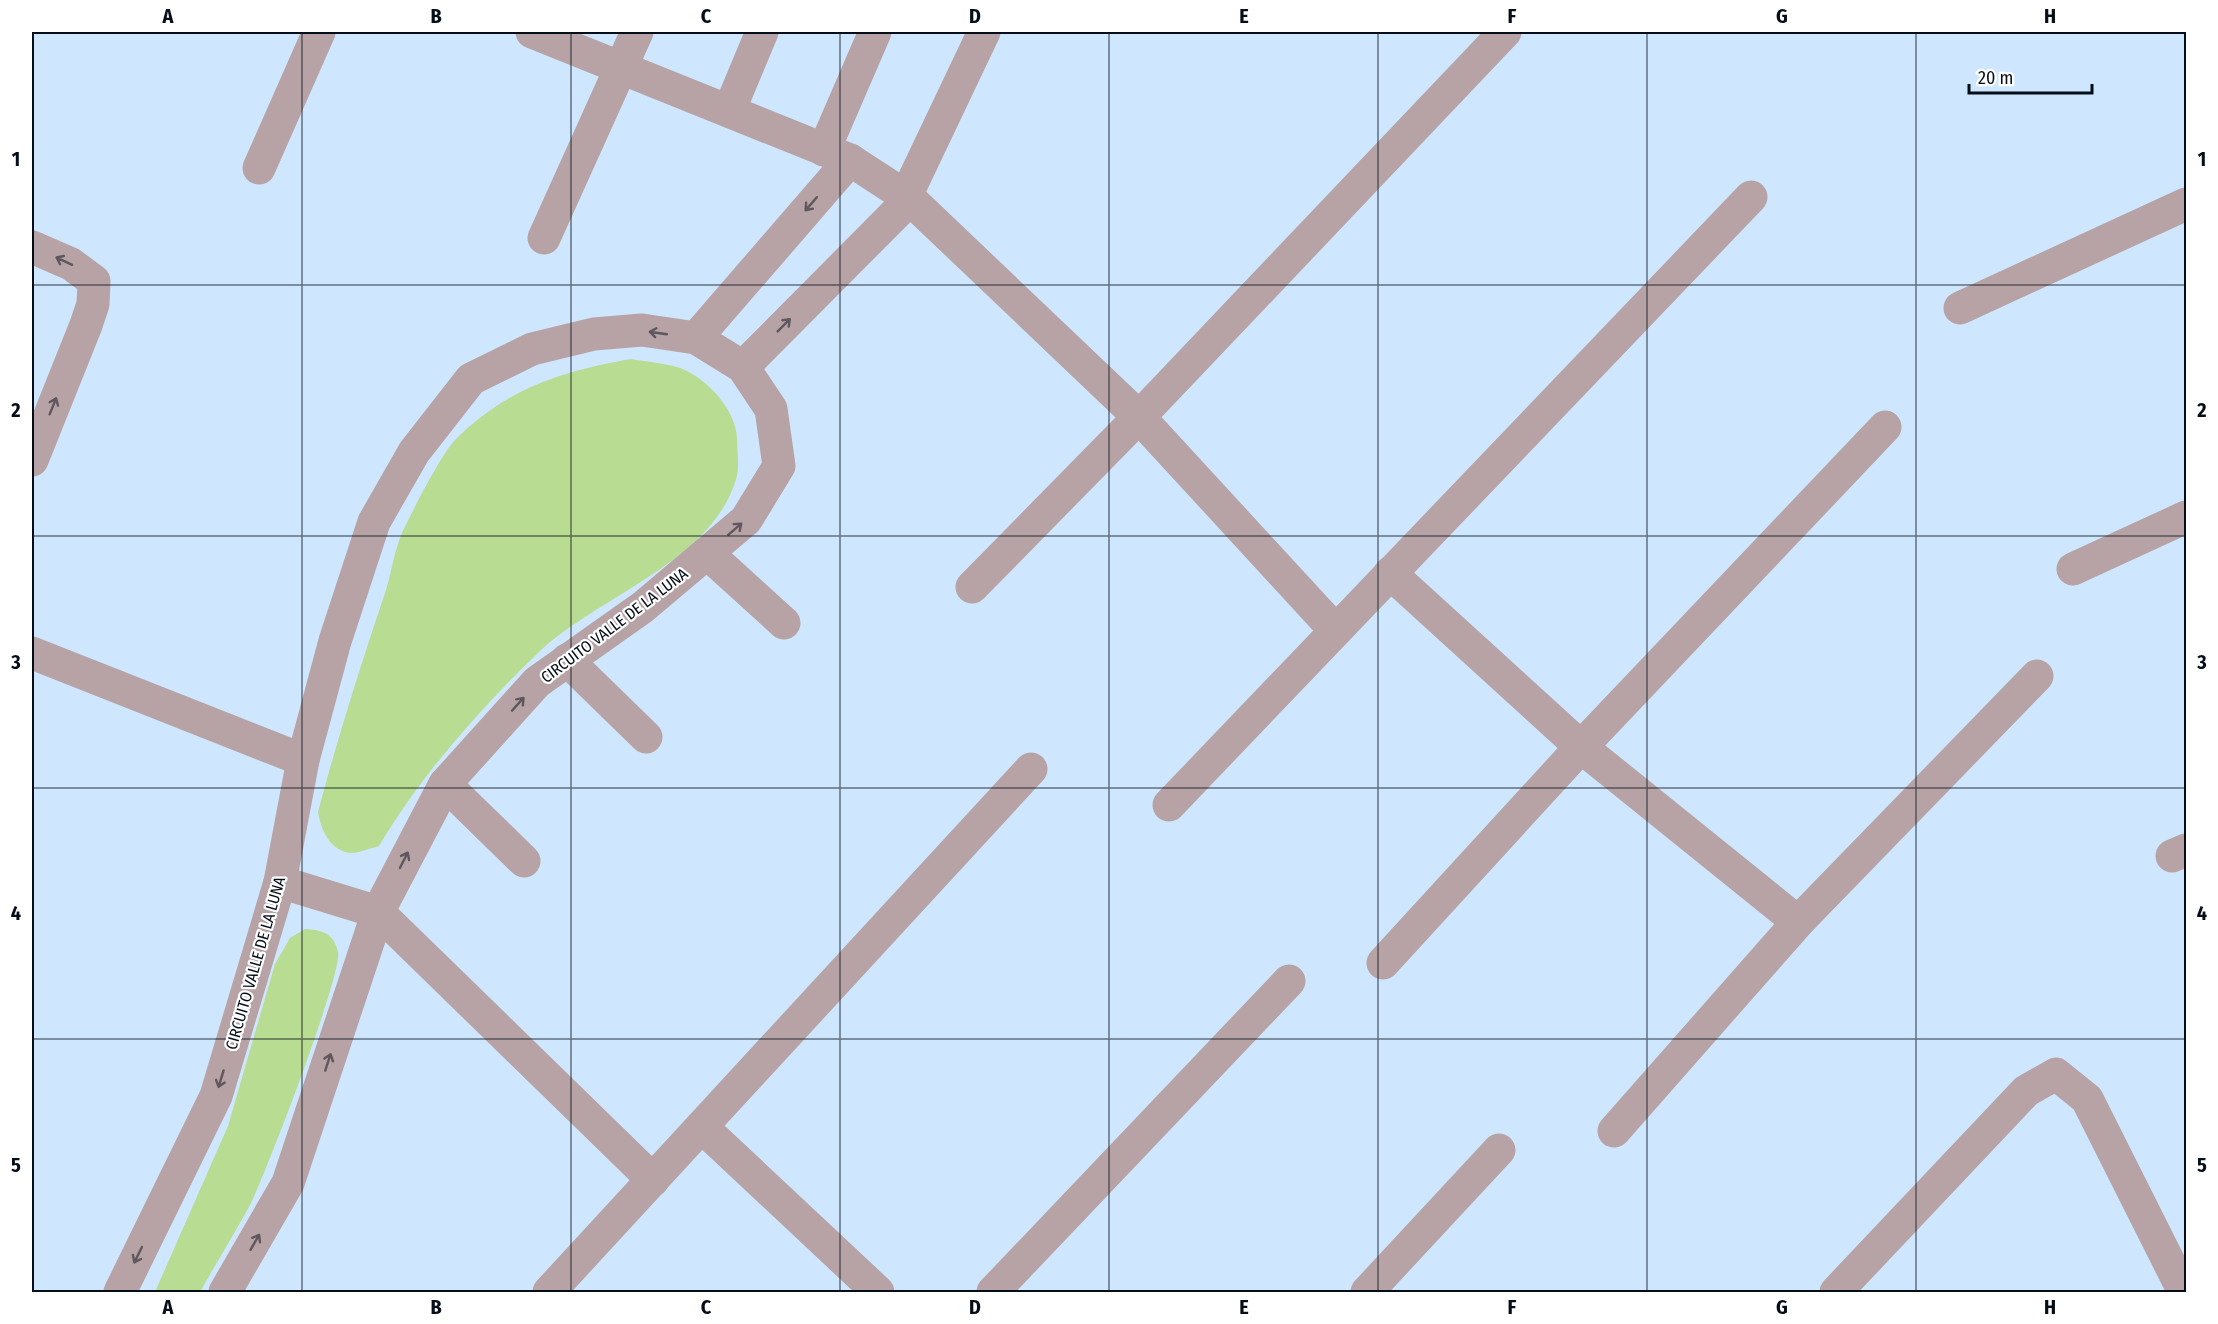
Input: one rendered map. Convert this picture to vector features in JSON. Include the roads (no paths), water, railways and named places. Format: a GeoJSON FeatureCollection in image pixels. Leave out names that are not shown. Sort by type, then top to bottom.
{"type":"FeatureCollection","features":[{"type":"Feature","properties":{"kind":"street"},"geometry":{"type":"LineString","coordinates":[[259,168],[319,32]]}},
{"type":"Feature","properties":{"kind":"street"},"geometry":{"type":"LineString","coordinates":[[532,32],[837,155],[908,198],[1139,417],[1335,630]]}},
{"type":"Feature","properties":{"kind":"street"},"geometry":{"type":"LineString","coordinates":[[544,238],[637,32]]}},
{"type":"Feature","properties":{"kind":"street"},"geometry":{"type":"LineString","coordinates":[[729,111],[762,32]]}},
{"type":"Feature","properties":{"kind":"street"},"geometry":{"type":"LineString","coordinates":[[696,338],[837,155],[875,32]]}},
{"type":"Feature","properties":{"kind":"street"},"geometry":{"type":"LineString","coordinates":[[743,367],[908,198],[984,32]]}},
{"type":"Feature","properties":{"kind":"street"},"geometry":{"type":"LineString","coordinates":[[972,587],[1139,417],[1505,32]]}},
{"type":"Feature","properties":{"kind":"street"},"geometry":{"type":"LineString","coordinates":[[1169,805],[1751,196]]}},
{"type":"Feature","properties":{"kind":"street"},"geometry":{"type":"LineString","coordinates":[[1960,308],[2187,204]]}},
{"type":"Feature","properties":{"kind":"street"},"geometry":{"type":"LineString","coordinates":[[32,247],[70,264],[94,281],[93,304],[86,325],[32,460]]}},
{"type":"Feature","properties":{"kind":"street","name":"CIRCUITO VALLE DE LA LUNA"},"geometry":{"type":"LineString","coordinates":[[120,1293],[216,1096],[280,882],[303,760],[335,641],[374,522],[414,452],[471,379],[532,349],[594,334],[642,330],[696,338],[743,367],[771,410],[779,466],[746,520],[643,607],[537,682],[445,784],[378,912],[288,1183],[225,1293]]}},
{"type":"Feature","properties":{"kind":"street"},"geometry":{"type":"LineString","coordinates":[[1383,963],[1581,747],[1885,428]]}},
{"type":"Feature","properties":{"kind":"street"},"geometry":{"type":"LineString","coordinates":[[2073,569],[2187,517]]}},
{"type":"Feature","properties":{"kind":"street"},"geometry":{"type":"LineString","coordinates":[[707,553],[784,623]]}},
{"type":"Feature","properties":{"kind":"street"},"geometry":{"type":"LineString","coordinates":[[1390,573],[1581,747],[1798,922]]}},
{"type":"Feature","properties":{"kind":"street"},"geometry":{"type":"LineString","coordinates":[[32,652],[303,760]]}},
{"type":"Feature","properties":{"kind":"street"},"geometry":{"type":"LineString","coordinates":[[567,660],[646,737]]}},
{"type":"Feature","properties":{"kind":"street"},"geometry":{"type":"LineString","coordinates":[[1614,1131],[1798,922],[2037,676]]}},
{"type":"Feature","properties":{"kind":"street"},"geometry":{"type":"LineString","coordinates":[[549,1293],[1030,769]]}},
{"type":"Feature","properties":{"kind":"street"},"geometry":{"type":"LineString","coordinates":[[445,784],[524,861]]}},
{"type":"Feature","properties":{"kind":"street"},"geometry":{"type":"LineString","coordinates":[[280,882],[378,912],[653,1180]]}},
{"type":"Feature","properties":{"kind":"street"},"geometry":{"type":"LineString","coordinates":[[993,1293],[1289,981]]}},
{"type":"Feature","properties":{"kind":"street"},"geometry":{"type":"LineString","coordinates":[[1841,1291],[2026,1091],[2056,1074],[2087,1100],[2184,1293]]}},
{"type":"Feature","properties":{"kind":"street"},"geometry":{"type":"LineString","coordinates":[[702,1127],[878,1293]]}},
{"type":"Feature","properties":{"kind":"street"},"geometry":{"type":"LineString","coordinates":[[1368,1293],[1499,1150]]}}]}
